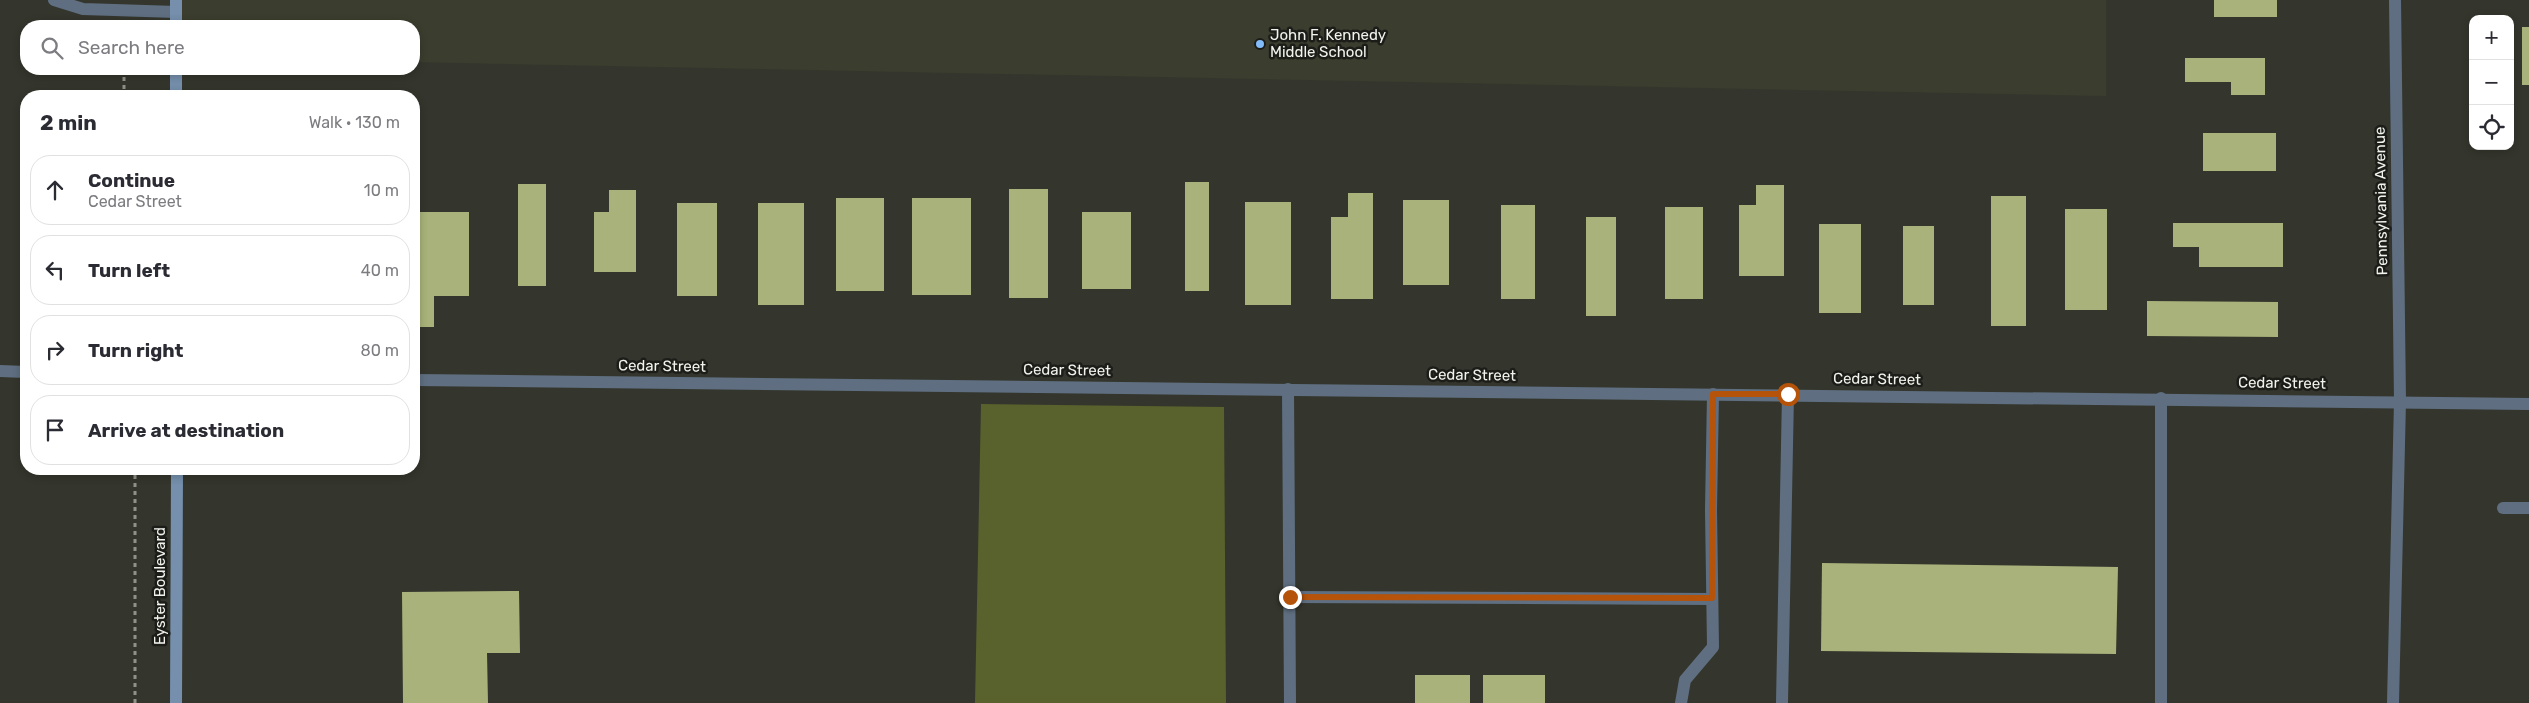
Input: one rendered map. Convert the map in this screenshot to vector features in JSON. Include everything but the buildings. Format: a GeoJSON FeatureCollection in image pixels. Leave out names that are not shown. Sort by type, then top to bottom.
{"type":"FeatureCollection","features":[{"type":"Feature","properties":{"kind":"street"},"geometry":{"type":"LineString","coordinates":[[54,0],[83,9],[176,6],[176,20]]}},
{"type":"Feature","properties":{"kind":"street","name":"Pennsylvania Avenue"},"geometry":{"type":"LineString","coordinates":[[2393,703],[2400,401],[2395,0]]}},
{"type":"Feature","properties":{"kind":"street"},"geometry":{"type":"LineString","coordinates":[[176,75],[176,90]]}},
{"type":"Feature","properties":{"kind":"street"},"geometry":{"type":"LineString","coordinates":[[0,371],[20,372]]}},
{"type":"Feature","properties":{"kind":"street","name":"Cedar Street"},"geometry":{"type":"LineString","coordinates":[[420,380],[2162,398],[2529,404]]}},
{"type":"Feature","properties":{"kind":"street"},"geometry":{"type":"LineString","coordinates":[[1288,389],[1290,703]]}},
{"type":"Feature","properties":{"kind":"street"},"geometry":{"type":"LineString","coordinates":[[1681,703],[1685,680],[1713,647],[1713,394]]}},
{"type":"Feature","properties":{"kind":"street"},"geometry":{"type":"LineString","coordinates":[[1782,703],[1788,394]]}},
{"type":"Feature","properties":{"kind":"street"},"geometry":{"type":"LineString","coordinates":[[2162,398],[2162,703]]}},
{"type":"Feature","properties":{"kind":"street","name":"Eyster Boulevard"},"geometry":{"type":"LineString","coordinates":[[176,703],[177,475]]}},
{"type":"Feature","properties":{"kind":"street"},"geometry":{"type":"LineString","coordinates":[[2503,508],[2529,508]]}},
{"type":"Feature","properties":{"kind":"street"},"geometry":{"type":"LineString","coordinates":[[1290,597],[1712,598]]}},
{"type":"Feature","properties":{"kind":"path"},"geometry":{"type":"LineString","coordinates":[[124,75],[124,90]]}},
{"type":"Feature","properties":{"kind":"path"},"geometry":{"type":"LineString","coordinates":[[135,475],[135,703]]}},
{"type":"Feature","properties":{"kind":"shaded area","name":"John F. Kennedy Middle School"},"geometry":{"type":"Polygon","coordinates":[[[175,0],[2106,0],[2106,96],[420,62],[420,20],[176,20],[175,0]]]}},
{"type":"Feature","properties":{"kind":"green space"},"geometry":{"type":"Polygon","coordinates":[[[981,404],[1224,407],[1226,703],[975,703],[981,404]]]}},
{"type":"Feature","properties":{"kind":"place","name":"John F. Kennedy Middle School"},"geometry":{"type":"Point","coordinates":[1260,44]}},
{"type":"Feature","properties":{"kind":"route"},"geometry":{"type":"LineString","coordinates":[[1290,597],[1712,598],[1713,394],[1788,394]]}}]}
